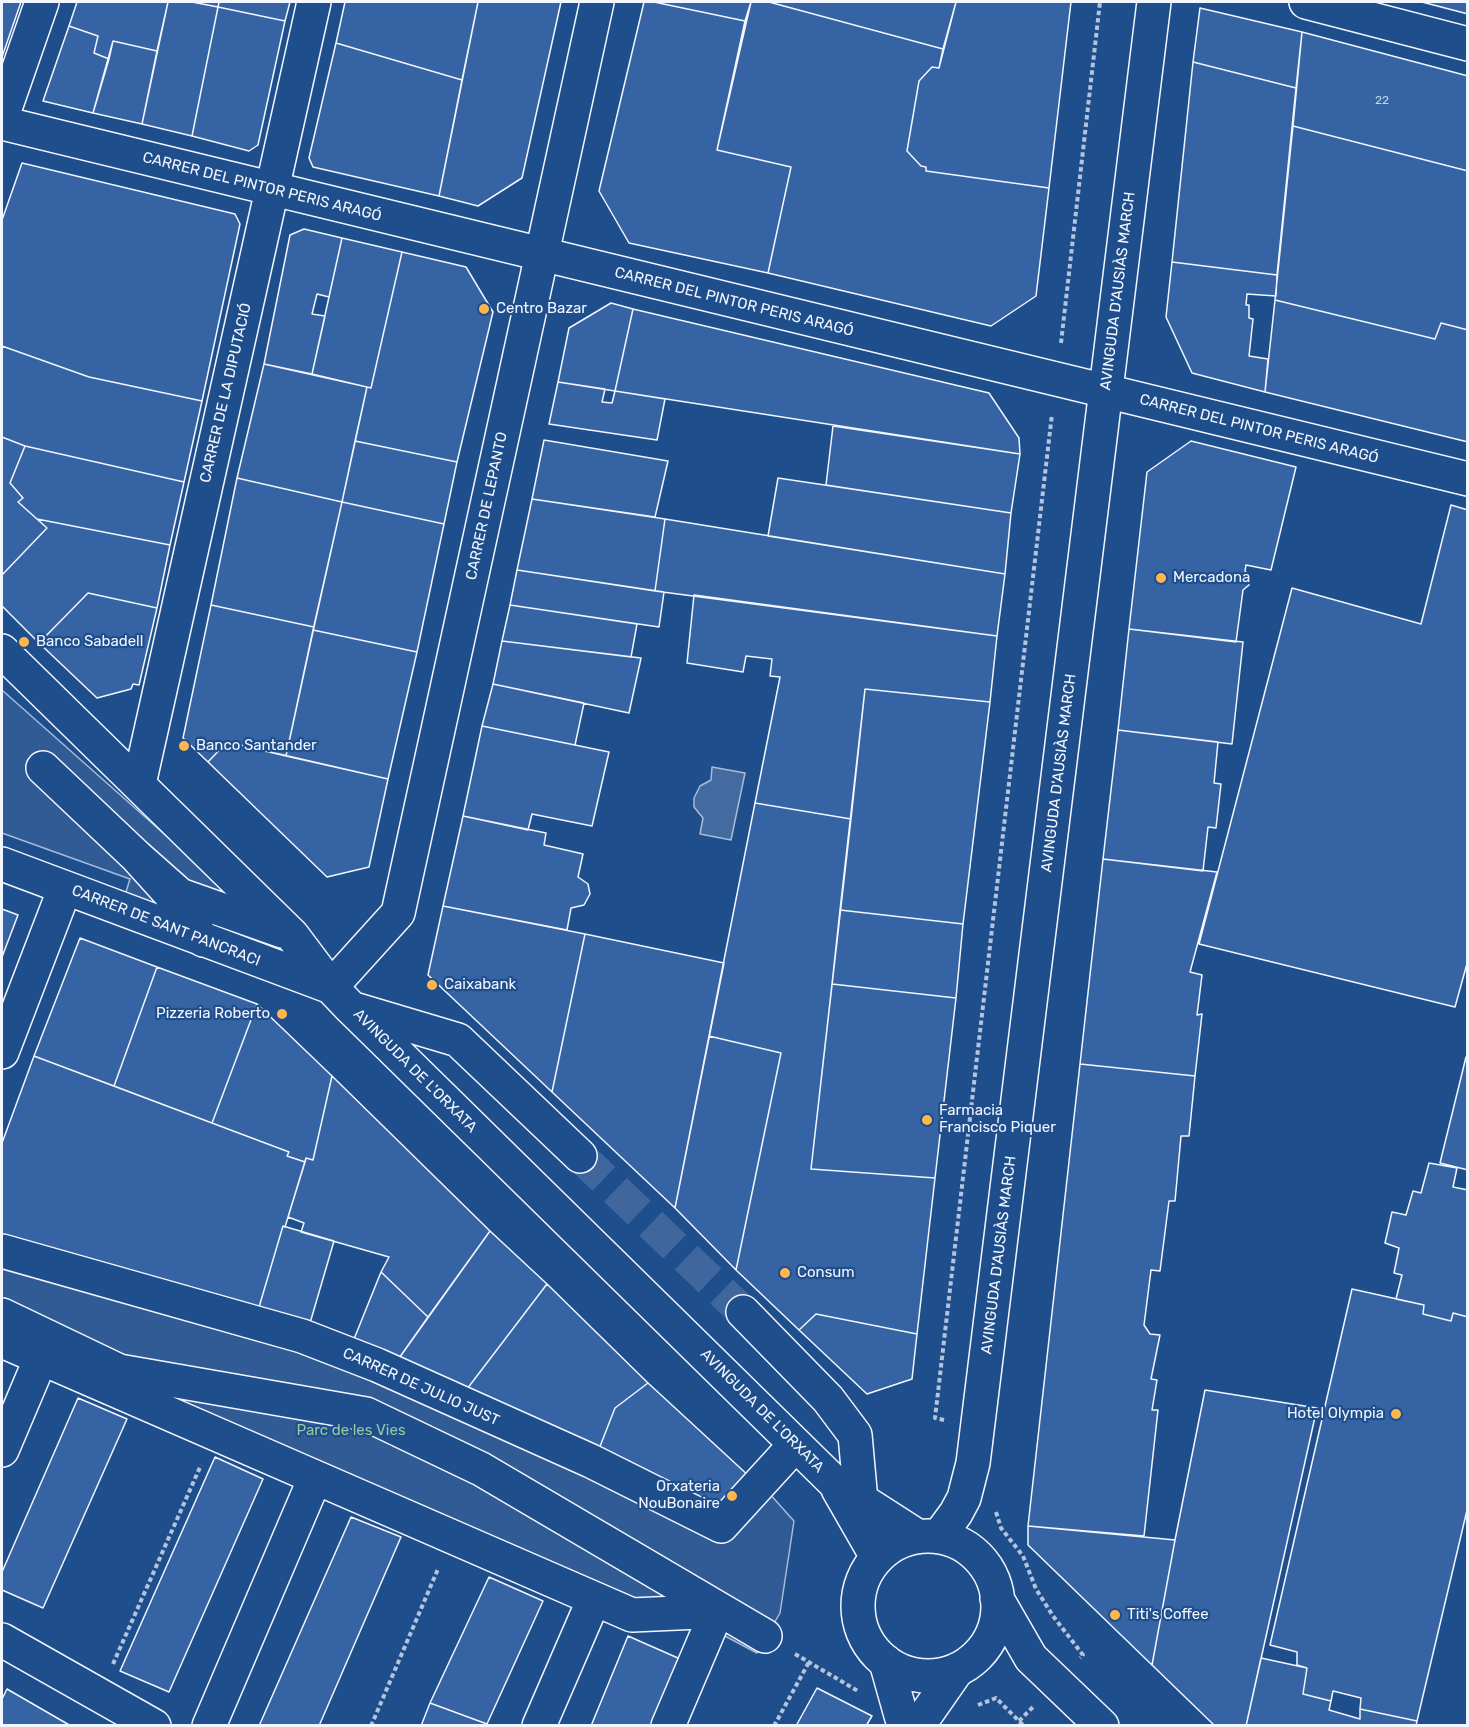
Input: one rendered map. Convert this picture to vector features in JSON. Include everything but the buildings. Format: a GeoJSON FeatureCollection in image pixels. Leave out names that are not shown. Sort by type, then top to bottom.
{"type":"FeatureCollection","features":[{"type":"Feature","properties":{"kind":"street"},"geometry":{"type":"LineString","coordinates":[[2,117],[42,2]]}},
{"type":"Feature","properties":{"kind":"street","name":"CARRER DE LA DIPUTACIÓ"},"geometry":{"type":"LineString","coordinates":[[139,784],[314,2]]}},
{"type":"Feature","properties":{"kind":"street","name":"CARRER DE LEPANTO"},"geometry":{"type":"LineString","coordinates":[[341,998],[398,913],[597,2]]}},
{"type":"Feature","properties":{"kind":"street","name":"AVINGUDA D'AUSIÀS MARCH"},"geometry":{"type":"LineString","coordinates":[[928,1536],[956,1513],[964,1498],[974,1463],[1154,2]]}},
{"type":"Feature","properties":{"kind":"street"},"geometry":{"type":"LineString","coordinates":[[1306,2],[1467,44]]}},
{"type":"Feature","properties":{"kind":"street","name":"CARRER DEL PINTOR PERIS ARAGÓ"},"geometry":{"type":"LineString","coordinates":[[2,123],[1467,479]]}},
{"type":"Feature","properties":{"kind":"street","name":"AVINGUDA DE L'ORXATA"},"geometry":{"type":"LineString","coordinates":[[2,651],[292,935],[341,998],[795,1444],[848,1492],[928,1536]]}},
{"type":"Feature","properties":{"kind":"street"},"geometry":{"type":"LineString","coordinates":[[43,768],[180,895],[292,935]]}},
{"type":"Feature","properties":{"kind":"street"},"geometry":{"type":"LineString","coordinates":[[136,856],[174,898],[204,940]]}},
{"type":"Feature","properties":{"kind":"street","name":"CARRER DE SANT PANCRACI"},"geometry":{"type":"LineString","coordinates":[[2,864],[204,940],[341,998],[458,1040],[580,1156]]}},
{"type":"Feature","properties":{"kind":"street"},"geometry":{"type":"LineString","coordinates":[[2,1052],[65,888]]}},
{"type":"Feature","properties":{"kind":"street","name":"CARRER DE JULIO JUST"},"geometry":{"type":"LineString","coordinates":[[2,1251],[302,1336],[377,1365],[591,1461],[721,1526],[795,1444]]}},
{"type":"Feature","properties":{"kind":"street"},"geometry":{"type":"LineString","coordinates":[[743,1311],[828,1399],[855,1435],[848,1492]]}},
{"type":"Feature","properties":{"kind":"street"},"geometry":{"type":"LineString","coordinates":[[2,1315],[119,1371],[366,1414],[481,1469],[765,1636]]}},
{"type":"Feature","properties":{"kind":"street"},"geometry":{"type":"LineString","coordinates":[[2,1341],[632,1615],[719,1611]]}},
{"type":"Feature","properties":{"kind":"street"},"geometry":{"type":"LineString","coordinates":[[2,1450],[41,1358]]}},
{"type":"Feature","properties":{"kind":"street"},"geometry":{"type":"LineString","coordinates":[[209,1725],[315,1478]]}},
{"type":"Feature","properties":{"kind":"street","name":"AVINGUDA DE L'ORXATA"},"geometry":{"type":"LineString","coordinates":[[848,1492],[877,1557]]}},
{"type":"Feature","properties":{"kind":"street"},"geometry":{"type":"LineString","coordinates":[[1031,1658],[967,1662],[939,1675],[920,1676],[902,1671],[886,1662],[869,1645],[860,1623],[858,1600],[864,1577],[877,1557],[895,1543],[928,1536],[961,1543],[979,1557],[992,1576],[998,1599],[1031,1658],[1102,1725]]}},
{"type":"Feature","properties":{"kind":"street"},"geometry":{"type":"LineString","coordinates":[[539,1725],[594,1599]]}},
{"type":"Feature","properties":{"kind":"street"},"geometry":{"type":"LineString","coordinates":[[918,1725],[967,1662],[990,1639],[997,1619],[998,1599]]}},
{"type":"Feature","properties":{"kind":"street"},"geometry":{"type":"LineString","coordinates":[[668,1725],[719,1611]]}},
{"type":"Feature","properties":{"kind":"street"},"geometry":{"type":"LineString","coordinates":[[2,1640],[154,1725]]}},
{"type":"Feature","properties":{"kind":"street"},"geometry":{"type":"LineString","coordinates":[[886,1662],[904,1725]]}},
{"type":"Feature","properties":{"kind":"path"},"geometry":{"type":"LineString","coordinates":[[1060,352],[1100,2]]}},
{"type":"Feature","properties":{"kind":"path"},"geometry":{"type":"LineString","coordinates":[[954,1422],[934,1418],[1053,403]]}},
{"type":"Feature","properties":{"kind":"path"},"geometry":{"type":"LineString","coordinates":[[99,1695],[215,1434]]}},
{"type":"Feature","properties":{"kind":"path"},"geometry":{"type":"LineString","coordinates":[[996,1511],[1001,1528],[1023,1556],[1036,1589],[1053,1616],[1083,1655]]}},
{"type":"Feature","properties":{"kind":"path"},"geometry":{"type":"LineString","coordinates":[[371,1725],[452,1537]]}},
{"type":"Feature","properties":{"kind":"path"},"geometry":{"type":"LineString","coordinates":[[765,1636],[866,1696]]}},
{"type":"Feature","properties":{"kind":"path"},"geometry":{"type":"LineString","coordinates":[[774,1725],[809,1662]]}},
{"type":"Feature","properties":{"kind":"path"},"geometry":{"type":"LineString","coordinates":[[968,1708],[996,1698],[1024,1725]]}},
{"type":"Feature","properties":{"kind":"shaded area"},"geometry":{"type":"Polygon","coordinates":[[[2,690],[233,895],[178,916],[125,895],[130,879],[2,833],[2,690]]]}},
{"type":"Feature","properties":{"kind":"shaded area"},"geometry":{"type":"Polygon","coordinates":[[[712,767],[745,773],[731,840],[700,834],[703,818],[694,807],[694,798],[700,786],[711,780],[712,767]]]}},
{"type":"Feature","properties":{"kind":"shaded area","name":"Parc de les Vies"},"geometry":{"type":"Polygon","coordinates":[[[2,1252],[768,1492],[794,1521],[780,1613],[757,1653],[708,1627],[2,1355],[2,1252]]]}},
{"type":"Feature","properties":{"kind":"tunnel"},"geometry":{"type":"LineString","coordinates":[[580,1156],[743,1312]]}},
{"type":"Feature","properties":{"kind":"place","name":"Centro Bazar"},"geometry":{"type":"Point","coordinates":[484,309]}},
{"type":"Feature","properties":{"kind":"place","name":"Mercadona"},"geometry":{"type":"Point","coordinates":[1161,578]}},
{"type":"Feature","properties":{"kind":"place","name":"Banco Sabadell"},"geometry":{"type":"Point","coordinates":[24,642]}},
{"type":"Feature","properties":{"kind":"place","name":"Banco Santander"},"geometry":{"type":"Point","coordinates":[184,746]}},
{"type":"Feature","properties":{"kind":"place","name":"Caixabank"},"geometry":{"type":"Point","coordinates":[432,985]}},
{"type":"Feature","properties":{"kind":"place","name":"Pizzeria Roberto"},"geometry":{"type":"Point","coordinates":[282,1014]}},
{"type":"Feature","properties":{"kind":"place","name":"Farmacia Francisco Piquer"},"geometry":{"type":"Point","coordinates":[927,1120]}},
{"type":"Feature","properties":{"kind":"place","name":"Consum"},"geometry":{"type":"Point","coordinates":[785,1273]}},
{"type":"Feature","properties":{"kind":"place","name":"Hotel Olympia"},"geometry":{"type":"Point","coordinates":[1396,1414]}},
{"type":"Feature","properties":{"kind":"place","name":"Orxateria NouBonaire"},"geometry":{"type":"Point","coordinates":[732,1496]}},
{"type":"Feature","properties":{"kind":"place","name":"Titi's Coffee"},"geometry":{"type":"Point","coordinates":[1115,1615]}}]}
